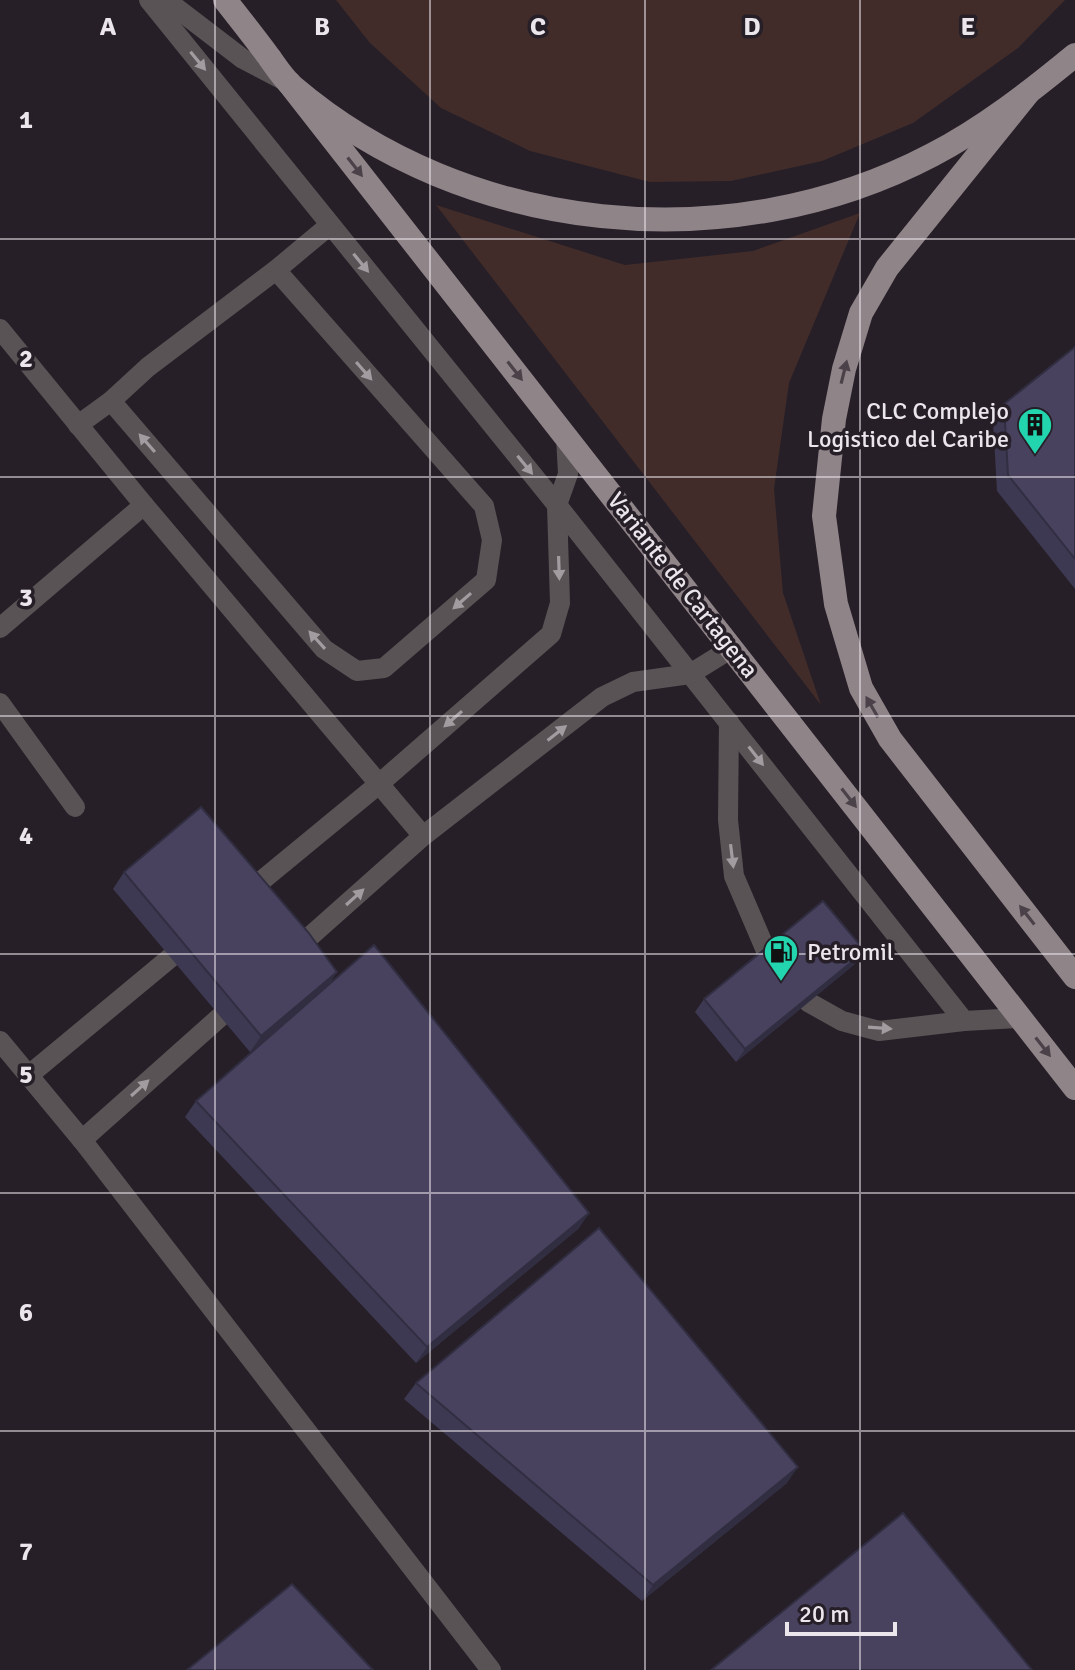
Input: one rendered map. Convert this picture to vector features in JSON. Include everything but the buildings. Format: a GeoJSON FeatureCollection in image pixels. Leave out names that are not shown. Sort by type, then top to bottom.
{"type":"FeatureCollection","features":[{"type":"Feature","properties":{"kind":"main road"},"geometry":{"type":"LineString","coordinates":[[225,0],[289,83],[334,118],[383,148],[435,173],[489,193],[544,208],[600,217],[657,220],[715,218],[771,211],[827,198],[881,179],[932,155],[982,126],[1075,55]]}},
{"type":"Feature","properties":{"kind":"main road","name":"Variante de Cartagena"},"geometry":{"type":"LineString","coordinates":[[289,83],[1075,1088]]}},
{"type":"Feature","properties":{"kind":"main road"},"geometry":{"type":"LineString","coordinates":[[1028,93],[887,268],[861,313],[844,369],[834,419],[824,516],[836,604],[861,688],[890,739],[1075,977]]}},
{"type":"Feature","properties":{"kind":"lane"},"geometry":{"type":"LineString","coordinates":[[149,0],[557,505],[964,1021]]}},
{"type":"Feature","properties":{"kind":"lane"},"geometry":{"type":"LineString","coordinates":[[166,0],[243,59],[289,83]]}},
{"type":"Feature","properties":{"kind":"lane"},"geometry":{"type":"LineString","coordinates":[[78,425],[330,225]]}},
{"type":"Feature","properties":{"kind":"lane"},"geometry":{"type":"LineString","coordinates":[[111,401],[324,649],[357,671],[384,668],[486,580],[492,540],[484,506],[276,270]]}},
{"type":"Feature","properties":{"kind":"lane"},"geometry":{"type":"LineString","coordinates":[[0,329],[423,836]]}},
{"type":"Feature","properties":{"kind":"lane"},"geometry":{"type":"LineString","coordinates":[[249,891],[379,784],[551,634],[560,603],[557,505],[568,474],[566,436]]}},
{"type":"Feature","properties":{"kind":"lane"},"geometry":{"type":"LineString","coordinates":[[0,628],[144,505]]}},
{"type":"Feature","properties":{"kind":"lane"},"geometry":{"type":"LineString","coordinates":[[297,948],[423,836],[602,697],[633,682],[690,674],[732,648]]}},
{"type":"Feature","properties":{"kind":"lane"},"geometry":{"type":"LineString","coordinates":[[0,703],[75,807]]}},
{"type":"Feature","properties":{"kind":"lane"},"geometry":{"type":"LineString","coordinates":[[729,722],[728,820],[734,876],[767,953]]}},
{"type":"Feature","properties":{"kind":"lane"},"geometry":{"type":"LineString","coordinates":[[29,1075],[170,958]]}},
{"type":"Feature","properties":{"kind":"lane"},"geometry":{"type":"LineString","coordinates":[[808,1002],[842,1021],[879,1031],[1020,1018]]}},
{"type":"Feature","properties":{"kind":"lane"},"geometry":{"type":"LineString","coordinates":[[82,1140],[220,1017]]}},
{"type":"Feature","properties":{"kind":"lane"},"geometry":{"type":"LineString","coordinates":[[0,1041],[82,1140],[491,1670]]}},
{"type":"Feature","properties":{"kind":"shaded area"},"geometry":{"type":"Polygon","coordinates":[[[336,0],[1065,0],[1018,48],[913,123],[822,161],[731,181],[650,182],[530,151],[441,108],[370,43],[336,0]]]}},
{"type":"Feature","properties":{"kind":"shaded area"},"geometry":{"type":"Polygon","coordinates":[[[436,205],[625,265],[753,251],[860,213],[789,383],[774,489],[783,593],[821,705],[436,205]]]}},
{"type":"Feature","properties":{"kind":"place","name":"CLC Complejo Logistico del Caribe"},"geometry":{"type":"Point","coordinates":[1035,456]}},
{"type":"Feature","properties":{"kind":"place","name":"Petromil"},"geometry":{"type":"Point","coordinates":[781,983]}}]}
